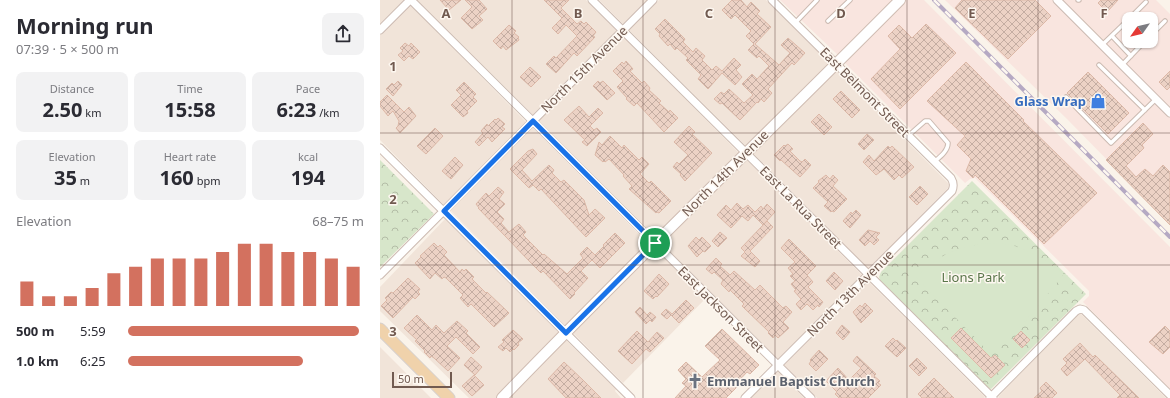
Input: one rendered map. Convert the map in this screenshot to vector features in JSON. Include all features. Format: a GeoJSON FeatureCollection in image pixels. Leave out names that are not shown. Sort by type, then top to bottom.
{"type":"FeatureCollection","features":[{"type":"Feature","properties":{"kind":"main road"},"geometry":{"type":"LineString","coordinates":[[380,329],[450,398]]}},
{"type":"Feature","properties":{"kind":"street"},"geometry":{"type":"LineString","coordinates":[[380,30],[410,0]]}},
{"type":"Feature","properties":{"kind":"street","name":"East Jackson Street"},"geometry":{"type":"LineString","coordinates":[[410,0],[811,398]]}},
{"type":"Feature","properties":{"kind":"street","name":"East La Rua Street"},"geometry":{"type":"LineString","coordinates":[[592,0],[991,398]]}},
{"type":"Feature","properties":{"kind":"street","name":"North 15th Avenue"},"geometry":{"type":"LineString","coordinates":[[380,274],[653,0]]}},
{"type":"Feature","properties":{"kind":"street","name":"East Belmont Street"},"geometry":{"type":"LineString","coordinates":[[772,0],[951,178],[953,186]]}},
{"type":"Feature","properties":{"kind":"street","name":"North 14th Avenue"},"geometry":{"type":"LineString","coordinates":[[502,398],[746,152],[900,0]]}},
{"type":"Feature","properties":{"kind":"street"},"geometry":{"type":"LineString","coordinates":[[1057,0],[1170,112]]}},
{"type":"Feature","properties":{"kind":"street"},"geometry":{"type":"LineString","coordinates":[[380,148],[631,398]]}},
{"type":"Feature","properties":{"kind":"street","name":"North 13th Avenue"},"geometry":{"type":"LineString","coordinates":[[745,398],[952,191],[953,186]]}},
{"type":"Feature","properties":{"kind":"street"},"geometry":{"type":"LineString","coordinates":[[991,398],[1076,311],[1080,309],[1084,310],[1170,395]]}},
{"type":"Feature","properties":{"kind":"lane"},"geometry":{"type":"LineString","coordinates":[[795,22],[817,0]]}},
{"type":"Feature","properties":{"kind":"lane"},"geometry":{"type":"LineString","coordinates":[[828,21],[850,0]]}},
{"type":"Feature","properties":{"kind":"lane"},"geometry":{"type":"LineString","coordinates":[[1136,12],[1146,2]]}},
{"type":"Feature","properties":{"kind":"lane"},"geometry":{"type":"LineString","coordinates":[[1158,28],[1165,21]]}},
{"type":"Feature","properties":{"kind":"lane"},"geometry":{"type":"LineString","coordinates":[[1102,46],[1122,26]]}},
{"type":"Feature","properties":{"kind":"lane"},"geometry":{"type":"LineString","coordinates":[[1112,36],[1131,56]]}},
{"type":"Feature","properties":{"kind":"lane"},"geometry":{"type":"LineString","coordinates":[[1122,65],[1138,48]]}},
{"type":"Feature","properties":{"kind":"lane"},"geometry":{"type":"LineString","coordinates":[[1099,65],[1145,110]]}},
{"type":"Feature","properties":{"kind":"lane"},"geometry":{"type":"LineString","coordinates":[[1066,97],[1112,143],[1156,99]]}},
{"type":"Feature","properties":{"kind":"lane"},"geometry":{"type":"LineString","coordinates":[[908,136],[925,121],[929,121],[948,143],[948,147],[934,162]]}},
{"type":"Feature","properties":{"kind":"shaded area"},"geometry":{"type":"Polygon","coordinates":[[[380,0],[404,0],[380,24],[380,0]]]}},
{"type":"Feature","properties":{"kind":"shaded area"},"geometry":{"type":"Polygon","coordinates":[[[417,0],[586,0],[617,31],[533,115],[417,0]]]}},
{"type":"Feature","properties":{"kind":"shaded area"},"geometry":{"type":"Polygon","coordinates":[[[599,0],[648,0],[623,24],[599,0]]]}},
{"type":"Feature","properties":{"kind":"shaded area"},"geometry":{"type":"Polygon","coordinates":[[[659,0],[766,0],[830,64],[746,146],[629,30],[659,0]]]}},
{"type":"Feature","properties":{"kind":"shaded area"},"geometry":{"type":"Polygon","coordinates":[[[780,0],[894,0],[839,56],[780,0]]]}},
{"type":"Feature","properties":{"kind":"shaded area"},"geometry":{"type":"Polygon","coordinates":[[[905,0],[924,0],[1170,247],[1170,389],[1083,302],[1089,296],[1089,291],[975,178],[970,179],[965,183],[844,62],[905,0]]]}},
{"type":"Feature","properties":{"kind":"shaded area"},"geometry":{"type":"Polygon","coordinates":[[[945,0],[1156,0],[1170,14],[1170,224],[1067,119],[945,0]]]}},
{"type":"Feature","properties":{"kind":"shaded area"},"geometry":{"type":"Polygon","coordinates":[[[410,5],[526,122],[444,205],[380,140],[380,35],[410,5]]]}},
{"type":"Feature","properties":{"kind":"shaded area"},"geometry":{"type":"Polygon","coordinates":[[[623,36],[739,153],[656,237],[539,121],[623,36]]]}},
{"type":"Feature","properties":{"kind":"shaded area"},"geometry":{"type":"Polygon","coordinates":[[[836,70],[949,184],[948,188],[869,269],[752,152],[836,70]]]}},
{"type":"Feature","properties":{"kind":"shaded area"},"geometry":{"type":"Polygon","coordinates":[[[532,127],[649,244],[566,327],[450,210],[532,127]]]}},
{"type":"Feature","properties":{"kind":"shaded area"},"geometry":{"type":"Polygon","coordinates":[[[745,158],[862,275],[778,359],[661,243],[745,158]]]}},
{"type":"Feature","properties":{"kind":"shaded area"},"geometry":{"type":"Polygon","coordinates":[[[445,219],[560,333],[496,398],[469,398],[380,311],[380,287],[445,219]]]}},
{"type":"Feature","properties":{"kind":"shaded area"},"geometry":{"type":"Polygon","coordinates":[[[655,249],[705,299],[623,383],[572,332],[655,249]]]}},
{"type":"Feature","properties":{"kind":"shaded area"},"geometry":{"type":"Polygon","coordinates":[[[868,281],[985,397],[984,398],[817,398],[784,365],[868,281]]]}},
{"type":"Feature","properties":{"kind":"shaded area"},"geometry":{"type":"Polygon","coordinates":[[[1078,314],[1081,314],[1166,398],[999,398],[998,397],[1025,368],[1078,314]]]}},
{"type":"Feature","properties":{"kind":"shaded area"},"geometry":{"type":"Polygon","coordinates":[[[565,339],[616,389],[615,391],[621,398],[508,398],[565,339]]]}},
{"type":"Feature","properties":{"kind":"shaded area"},"geometry":{"type":"Polygon","coordinates":[[[380,347],[431,398],[380,398],[380,347]]]}},
{"type":"Feature","properties":{"kind":"shaded area"},"geometry":{"type":"Polygon","coordinates":[[[778,371],[804,398],[751,398],[778,371]]]}},
{"type":"Feature","properties":{"kind":"green space"},"geometry":{"type":"Polygon","coordinates":[[[380,160],[434,214],[380,267],[380,160]]]}},
{"type":"Feature","properties":{"kind":"green space","name":"Lions Park"},"geometry":{"type":"Polygon","coordinates":[[[972,181],[1086,294],[991,389],[987,387],[880,280],[879,277],[881,272],[972,181]]]}},
{"type":"Feature","properties":{"kind":"green space"},"geometry":{"type":"Polygon","coordinates":[[[980,244],[1005,244],[1021,248],[1029,251],[1064,274],[1023,324],[992,355],[916,277],[931,264],[945,255],[960,249],[980,244]]]}},
{"type":"Feature","properties":{"kind":"building"},"geometry":{"type":"Polygon","coordinates":[[[440,0],[461,0],[449,10],[440,0]]]}},
{"type":"Feature","properties":{"kind":"building"},"geometry":{"type":"Polygon","coordinates":[[[465,0],[479,0],[487,9],[479,16],[483,20],[472,29],[461,18],[472,7],[465,0]]]}},
{"type":"Feature","properties":{"kind":"building"},"geometry":{"type":"Polygon","coordinates":[[[544,0],[569,0],[561,8],[577,24],[581,21],[584,24],[586,22],[596,32],[593,36],[595,37],[577,56],[574,53],[556,73],[546,64],[554,56],[556,58],[577,36],[566,25],[558,34],[552,28],[562,18],[544,0]]]}},
{"type":"Feature","properties":{"kind":"building"},"geometry":{"type":"Polygon","coordinates":[[[732,0],[741,0],[747,7],[751,2],[760,11],[757,14],[771,27],[755,44],[779,65],[790,53],[781,45],[788,38],[805,53],[794,65],[792,63],[768,89],[772,93],[764,102],[761,99],[758,103],[757,102],[740,120],[722,103],[720,104],[714,99],[721,92],[724,94],[729,89],[744,103],[753,95],[742,84],[752,74],[757,79],[769,66],[759,56],[757,58],[748,50],[754,44],[746,36],[751,31],[735,15],[731,19],[722,10],[732,0]]]}},
{"type":"Feature","properties":{"kind":"building"},"geometry":{"type":"Polygon","coordinates":[[[962,0],[1035,0],[1051,16],[1008,59],[955,8],[962,0]]]}},
{"type":"Feature","properties":{"kind":"building"},"geometry":{"type":"Polygon","coordinates":[[[1101,0],[1118,0],[1107,12],[1098,3],[1101,0]]]}},
{"type":"Feature","properties":{"kind":"building"},"geometry":{"type":"Polygon","coordinates":[[[665,19],[685,39],[683,42],[693,52],[696,48],[705,56],[702,60],[712,70],[716,66],[722,71],[734,58],[741,65],[736,70],[742,77],[735,85],[722,73],[708,89],[698,79],[701,75],[686,60],[688,58],[677,48],[675,50],[670,44],[668,46],[659,36],[660,34],[655,29],[665,19]]]}},
{"type":"Feature","properties":{"kind":"building"},"geometry":{"type":"Polygon","coordinates":[[[926,24],[956,53],[900,109],[871,79],[900,49],[888,36],[899,25],[912,38],[926,24]]]}},
{"type":"Feature","properties":{"kind":"building"},"geometry":{"type":"Polygon","coordinates":[[[509,25],[516,31],[514,33],[519,37],[519,40],[506,50],[503,46],[501,49],[493,41],[509,25]]]}},
{"type":"Feature","properties":{"kind":"building"},"geometry":{"type":"Polygon","coordinates":[[[405,43],[409,46],[411,43],[420,52],[413,59],[409,56],[404,61],[398,55],[403,51],[400,48],[405,43]]]}},
{"type":"Feature","properties":{"kind":"building"},"geometry":{"type":"Polygon","coordinates":[[[626,61],[633,69],[630,71],[642,83],[644,81],[650,88],[649,90],[661,101],[659,103],[669,112],[670,110],[678,118],[664,132],[637,103],[634,106],[626,99],[627,98],[617,87],[623,81],[613,71],[622,62],[624,64],[626,61]]]}},
{"type":"Feature","properties":{"kind":"building"},"geometry":{"type":"Polygon","coordinates":[[[966,62],[1024,120],[1023,121],[1097,193],[1044,244],[975,175],[973,178],[966,171],[971,159],[957,145],[965,136],[927,101],[966,62]]]}},
{"type":"Feature","properties":{"kind":"building"},"geometry":{"type":"Polygon","coordinates":[[[530,67],[541,77],[531,87],[520,77],[530,67]]]}},
{"type":"Feature","properties":{"kind":"building"},"geometry":{"type":"Polygon","coordinates":[[[1170,71],[1170,87],[1167,90],[1159,82],[1170,71]]]}},
{"type":"Feature","properties":{"kind":"building"},"geometry":{"type":"Polygon","coordinates":[[[1088,72],[1129,113],[1108,134],[1067,93],[1088,72]]]}},
{"type":"Feature","properties":{"kind":"building"},"geometry":{"type":"Polygon","coordinates":[[[398,81],[402,85],[393,96],[386,89],[392,83],[394,85],[398,81]]]}},
{"type":"Feature","properties":{"kind":"building"},"geometry":{"type":"Polygon","coordinates":[[[598,81],[600,83],[603,81],[615,93],[607,100],[593,86],[598,81]]]}},
{"type":"Feature","properties":{"kind":"building"},"geometry":{"type":"Polygon","coordinates":[[[464,82],[476,94],[473,97],[477,101],[463,117],[451,105],[461,95],[456,90],[464,82]]]}},
{"type":"Feature","properties":{"kind":"building"},"geometry":{"type":"Polygon","coordinates":[[[841,91],[860,110],[852,118],[833,99],[841,91]]]}},
{"type":"Feature","properties":{"kind":"building"},"geometry":{"type":"Polygon","coordinates":[[[387,95],[404,112],[409,107],[416,116],[400,133],[396,128],[399,121],[393,111],[388,116],[380,106],[380,102],[387,95]]]}},
{"type":"Feature","properties":{"kind":"building"},"geometry":{"type":"Polygon","coordinates":[[[579,106],[589,117],[598,108],[603,113],[590,126],[594,130],[597,128],[601,132],[587,146],[582,142],[585,140],[564,120],[579,106]]]}},
{"type":"Feature","properties":{"kind":"building"},"geometry":{"type":"Polygon","coordinates":[[[819,114],[832,127],[824,135],[811,122],[819,114]]]}},
{"type":"Feature","properties":{"kind":"building"},"geometry":{"type":"Polygon","coordinates":[[[498,118],[505,124],[502,127],[505,129],[492,142],[488,137],[479,146],[475,142],[483,133],[481,131],[487,124],[488,126],[498,118]]]}},
{"type":"Feature","properties":{"kind":"building"},"geometry":{"type":"Polygon","coordinates":[[[1143,123],[1153,134],[1142,145],[1144,148],[1126,166],[1136,177],[1145,169],[1153,176],[1163,165],[1170,172],[1170,225],[1106,160],[1143,123]]]}},
{"type":"Feature","properties":{"kind":"building"},"geometry":{"type":"Polygon","coordinates":[[[689,126],[695,132],[692,134],[712,153],[685,181],[680,175],[681,174],[673,167],[677,162],[679,164],[688,155],[674,142],[689,126]]]}},
{"type":"Feature","properties":{"kind":"building"},"geometry":{"type":"Polygon","coordinates":[[[435,128],[443,136],[426,154],[417,146],[435,128]]]}},
{"type":"Feature","properties":{"kind":"building"},"geometry":{"type":"Polygon","coordinates":[[[867,134],[874,140],[864,150],[858,144],[867,134]]]}},
{"type":"Feature","properties":{"kind":"building"},"geometry":{"type":"Polygon","coordinates":[[[610,136],[622,148],[624,145],[639,160],[642,157],[649,164],[640,174],[649,183],[651,181],[671,201],[659,213],[656,213],[629,189],[632,186],[609,159],[603,162],[595,155],[599,142],[602,145],[610,136]]]}},
{"type":"Feature","properties":{"kind":"building"},"geometry":{"type":"Polygon","coordinates":[[[788,144],[793,149],[790,151],[800,161],[802,162],[805,159],[811,165],[800,177],[774,155],[784,145],[785,146],[788,144]]]}},
{"type":"Feature","properties":{"kind":"building"},"geometry":{"type":"Polygon","coordinates":[[[888,146],[890,148],[892,146],[914,167],[902,178],[899,175],[894,180],[884,169],[876,175],[863,162],[869,155],[874,161],[888,146]]]}},
{"type":"Feature","properties":{"kind":"building"},"geometry":{"type":"Polygon","coordinates":[[[533,149],[537,154],[522,170],[532,181],[549,165],[554,170],[552,173],[561,182],[564,180],[584,200],[589,215],[595,209],[605,218],[586,237],[541,189],[539,191],[533,185],[529,188],[510,169],[528,151],[533,149]]]}},
{"type":"Feature","properties":{"kind":"building"},"geometry":{"type":"Polygon","coordinates":[[[455,157],[463,165],[451,179],[442,171],[455,157]]]}},
{"type":"Feature","properties":{"kind":"building"},"geometry":{"type":"Polygon","coordinates":[[[826,175],[830,179],[833,175],[838,180],[833,186],[847,199],[834,212],[831,212],[824,206],[828,202],[813,188],[819,182],[818,181],[826,175]]]}},
{"type":"Feature","properties":{"kind":"building"},"geometry":{"type":"Polygon","coordinates":[[[920,186],[928,194],[917,205],[909,197],[920,186]]]}},
{"type":"Feature","properties":{"kind":"building"},"geometry":{"type":"Polygon","coordinates":[[[498,187],[504,192],[499,199],[505,204],[497,212],[504,219],[501,223],[509,232],[519,224],[526,232],[523,235],[543,255],[544,254],[567,274],[583,258],[580,254],[587,247],[595,255],[615,233],[625,243],[600,268],[592,260],[581,271],[588,278],[570,299],[543,271],[541,273],[478,208],[476,204],[486,193],[489,196],[498,187]]]}},
{"type":"Feature","properties":{"kind":"building"},"geometry":{"type":"Polygon","coordinates":[[[737,203],[743,209],[748,205],[755,212],[761,206],[763,209],[767,204],[775,212],[763,225],[753,215],[748,221],[742,216],[731,228],[717,215],[726,205],[731,210],[737,203]]]}},
{"type":"Feature","properties":{"kind":"building"},"geometry":{"type":"Polygon","coordinates":[[[856,210],[861,215],[850,228],[843,221],[851,212],[852,214],[856,210]]]}},
{"type":"Feature","properties":{"kind":"building"},"geometry":{"type":"Polygon","coordinates":[[[767,221],[773,227],[750,251],[760,261],[755,267],[741,256],[745,252],[741,248],[767,221]]]}},
{"type":"Feature","properties":{"kind":"building"},"geometry":{"type":"Polygon","coordinates":[[[868,230],[880,233],[876,237],[879,240],[874,245],[870,241],[865,246],[859,240],[868,230]]]}},
{"type":"Feature","properties":{"kind":"building"},"geometry":{"type":"Polygon","coordinates":[[[720,232],[727,238],[718,247],[712,241],[720,232]]]}},
{"type":"Feature","properties":{"kind":"building"},"geometry":{"type":"Polygon","coordinates":[[[696,237],[699,240],[702,237],[711,246],[697,257],[688,246],[696,237]]]}},
{"type":"Feature","properties":{"kind":"building"},"geometry":{"type":"Polygon","coordinates":[[[789,239],[816,266],[807,275],[813,282],[808,287],[823,302],[819,307],[818,305],[813,310],[807,304],[801,310],[796,304],[801,299],[794,291],[796,290],[791,284],[795,281],[790,276],[793,274],[788,268],[795,262],[781,248],[789,239]]]}},
{"type":"Feature","properties":{"kind":"building"},"geometry":{"type":"Polygon","coordinates":[[[434,243],[438,247],[440,245],[447,252],[444,255],[460,272],[462,269],[464,271],[466,269],[474,277],[472,279],[509,313],[494,327],[471,304],[468,307],[460,298],[463,295],[446,278],[444,277],[442,279],[435,273],[430,279],[415,263],[434,243]]]}},
{"type":"Feature","properties":{"kind":"building"},"geometry":{"type":"Polygon","coordinates":[[[716,258],[722,264],[720,266],[730,275],[734,271],[755,290],[760,285],[783,308],[786,306],[792,312],[783,322],[789,328],[778,338],[775,335],[773,338],[768,333],[769,332],[742,306],[744,304],[730,290],[729,292],[721,284],[723,280],[714,272],[712,274],[706,269],[716,258]]]}},
{"type":"Feature","properties":{"kind":"building"},"geometry":{"type":"Polygon","coordinates":[[[834,272],[843,281],[835,290],[826,281],[834,272]]]}},
{"type":"Feature","properties":{"kind":"building"},"geometry":{"type":"Polygon","coordinates":[[[659,274],[669,284],[657,297],[656,296],[653,299],[644,291],[659,274]]]}},
{"type":"Feature","properties":{"kind":"building"},"geometry":{"type":"Polygon","coordinates":[[[408,278],[420,289],[418,292],[420,294],[415,299],[413,297],[393,318],[381,306],[387,300],[385,298],[391,292],[393,293],[408,278]]]}},
{"type":"Feature","properties":{"kind":"building"},"geometry":{"type":"Polygon","coordinates":[[[686,300],[694,308],[679,323],[671,315],[667,319],[661,314],[666,309],[672,314],[686,300]]]}},
{"type":"Feature","properties":{"kind":"building"},"geometry":{"type":"Polygon","coordinates":[[[865,303],[873,311],[861,323],[853,312],[860,305],[862,307],[865,303]]]}},
{"type":"Feature","properties":{"kind":"building"},"geometry":{"type":"Polygon","coordinates":[[[640,307],[647,315],[650,312],[656,317],[652,322],[650,320],[646,324],[635,312],[640,307]]]}},
{"type":"Feature","properties":{"kind":"building"},"geometry":{"type":"Polygon","coordinates":[[[417,315],[432,330],[436,325],[444,333],[457,321],[468,331],[466,333],[480,347],[473,354],[456,337],[447,346],[460,358],[448,371],[434,358],[431,356],[430,358],[415,341],[417,340],[404,328],[417,315]]]}},
{"type":"Feature","properties":{"kind":"building"},"geometry":{"type":"Polygon","coordinates":[[[842,325],[850,332],[843,340],[836,333],[842,325]]]}},
{"type":"Feature","properties":{"kind":"building"},"geometry":{"type":"Polygon","coordinates":[[[1165,326],[1170,331],[1170,347],[1163,354],[1149,342],[1165,326]]]}},
{"type":"Feature","properties":{"kind":"building"},"geometry":{"type":"Polygon","coordinates":[[[961,328],[991,358],[995,355],[1005,365],[991,378],[951,338],[961,328]]]}},
{"type":"Feature","properties":{"kind":"building"},"geometry":{"type":"Polygon","coordinates":[[[722,329],[759,365],[750,374],[747,372],[735,385],[737,387],[726,398],[675,398],[686,386],[682,383],[686,379],[678,370],[686,362],[702,377],[720,360],[705,346],[722,329]]]}},
{"type":"Feature","properties":{"kind":"building"},"geometry":{"type":"Polygon","coordinates":[[[513,330],[523,339],[518,343],[519,345],[514,350],[513,349],[510,352],[506,348],[503,351],[498,347],[504,342],[502,340],[513,330]]]}},
{"type":"Feature","properties":{"kind":"building"},"geometry":{"type":"Polygon","coordinates":[[[637,331],[648,342],[657,332],[664,338],[650,352],[646,349],[632,364],[618,351],[637,331]]]}},
{"type":"Feature","properties":{"kind":"building"},"geometry":{"type":"Polygon","coordinates":[[[1021,331],[1030,340],[1022,348],[1013,339],[1021,331]]]}},
{"type":"Feature","properties":{"kind":"building"},"geometry":{"type":"Polygon","coordinates":[[[893,338],[906,348],[897,357],[885,346],[893,338]]]}},
{"type":"Feature","properties":{"kind":"building"},"geometry":{"type":"Polygon","coordinates":[[[1080,343],[1093,357],[1095,355],[1139,398],[1117,398],[1120,395],[1085,359],[1067,376],[1061,369],[1067,363],[1063,359],[1080,343]]]}},
{"type":"Feature","properties":{"kind":"building"},"geometry":{"type":"Polygon","coordinates":[[[819,350],[828,359],[816,371],[809,364],[811,361],[810,360],[819,350]]]}},
{"type":"Feature","properties":{"kind":"building"},"geometry":{"type":"Polygon","coordinates":[[[857,356],[876,374],[874,376],[880,381],[878,383],[881,385],[868,398],[839,398],[835,394],[837,392],[826,381],[838,368],[849,380],[861,368],[853,361],[857,356]]]}},
{"type":"Feature","properties":{"kind":"building"},"geometry":{"type":"Polygon","coordinates":[[[471,357],[482,367],[475,375],[464,365],[471,357]]]}},
{"type":"Feature","properties":{"kind":"building"},"geometry":{"type":"Polygon","coordinates":[[[917,358],[927,368],[919,376],[909,366],[917,358]]]}},
{"type":"Feature","properties":{"kind":"building"},"geometry":{"type":"Polygon","coordinates":[[[564,362],[601,398],[566,398],[548,379],[564,362]]]}},
{"type":"Feature","properties":{"kind":"building"},"geometry":{"type":"Polygon","coordinates":[[[474,375],[484,385],[472,396],[462,386],[474,375]]]}},
{"type":"Feature","properties":{"kind":"building"},"geometry":{"type":"Polygon","coordinates":[[[934,378],[954,398],[922,398],[918,394],[934,378]]]}},
{"type":"Feature","properties":{"kind":"building"},"geometry":{"type":"Polygon","coordinates":[[[1046,382],[1057,393],[1052,398],[1034,398],[1042,391],[1040,388],[1046,382]]]}},
{"type":"Feature","properties":{"kind":"railway"},"geometry":{"type":"LineString","coordinates":[[934,0],[1170,237]]}},
{"type":"Feature","properties":{"kind":"place","name":"Glass Wrap"},"geometry":{"type":"Point","coordinates":[1098,101]}},
{"type":"Feature","properties":{"kind":"place","name":"Emmanuel Baptist Church"},"geometry":{"type":"Point","coordinates":[695,381]}},
{"type":"Feature","properties":{"kind":"route"},"geometry":{"type":"LineString","coordinates":[[533,121],[655,243],[566,333],[444,211],[533,121]]}}]}
